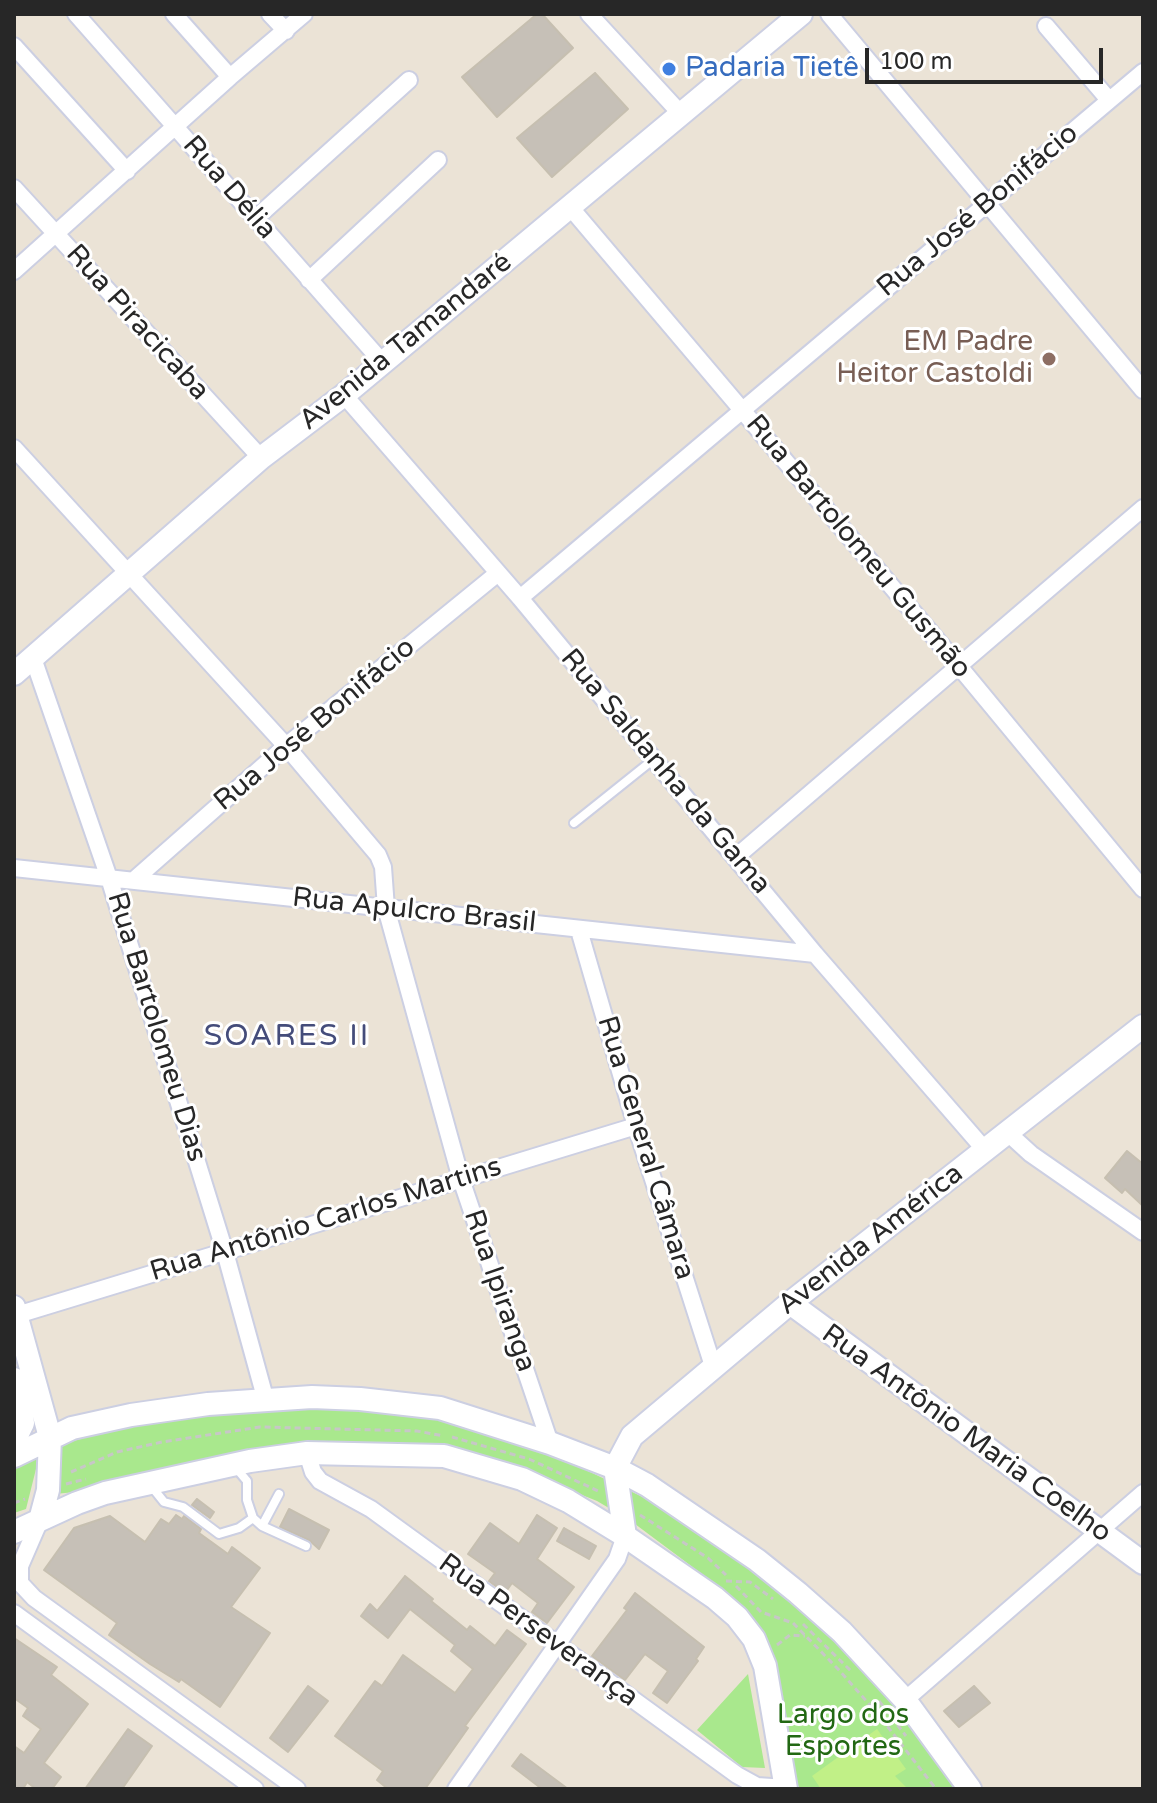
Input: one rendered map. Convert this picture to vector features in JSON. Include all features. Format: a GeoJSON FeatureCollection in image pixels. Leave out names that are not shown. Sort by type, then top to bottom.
{"type":"FeatureCollection","features":[{"type":"Feature","properties":{"kind":"main road","name":"Avenida Tamandaré"},"geometry":{"type":"LineString","coordinates":[[14,674],[261,458],[383,363],[801,14]]}},
{"type":"Feature","properties":{"kind":"main road","name":"Avenida América"},"geometry":{"type":"LineString","coordinates":[[615,1468],[632,1436],[713,1366],[1143,1026]]}},
{"type":"Feature","properties":{"kind":"main road","name":"Rua Antônio Maria Coelho"},"geometry":{"type":"LineString","coordinates":[[790,1303],[1143,1563]]}},
{"type":"Feature","properties":{"kind":"main road"},"geometry":{"type":"LineString","coordinates":[[15,1311],[50,1437],[48,1490],[40,1520]]}},
{"type":"Feature","properties":{"kind":"main road"},"geometry":{"type":"LineString","coordinates":[[14,1379],[23,1423],[14,1441]]}},
{"type":"Feature","properties":{"kind":"main road"},"geometry":{"type":"LineString","coordinates":[[14,1456],[72,1428],[131,1415],[208,1404],[312,1397],[440,1408],[550,1443],[615,1468],[685,1509],[788,1584],[842,1632],[905,1700],[970,1789]]}},
{"type":"Feature","properties":{"kind":"main road"},"geometry":{"type":"LineString","coordinates":[[14,1532],[77,1503],[151,1482],[233,1464],[307,1453],[444,1456],[522,1479],[568,1501],[625,1536],[715,1598],[737,1617],[754,1639],[765,1666],[786,1789]]}},
{"type":"Feature","properties":{"kind":"main road"},"geometry":{"type":"LineString","coordinates":[[615,1468],[625,1536]]}},
{"type":"Feature","properties":{"kind":"street","name":"Rua Délia"},"geometry":{"type":"LineString","coordinates":[[76,14],[383,363]]}},
{"type":"Feature","properties":{"kind":"street"},"geometry":{"type":"LineString","coordinates":[[174,14],[230,77]]}},
{"type":"Feature","properties":{"kind":"street"},"geometry":{"type":"LineString","coordinates":[[270,14],[286,31]]}},
{"type":"Feature","properties":{"kind":"street"},"geometry":{"type":"LineString","coordinates":[[14,271],[304,14]]}},
{"type":"Feature","properties":{"kind":"street"},"geometry":{"type":"LineString","coordinates":[[589,14],[681,114]]}},
{"type":"Feature","properties":{"kind":"street"},"geometry":{"type":"LineString","coordinates":[[829,14],[1143,390]]}},
{"type":"Feature","properties":{"kind":"street"},"geometry":{"type":"LineString","coordinates":[[1046,26],[1109,100]]}},
{"type":"Feature","properties":{"kind":"street"},"geometry":{"type":"LineString","coordinates":[[14,46],[127,171]]}},
{"type":"Feature","properties":{"kind":"street","name":"Rua José Bonifácio"},"geometry":{"type":"LineString","coordinates":[[520,598],[1143,72]]}},
{"type":"Feature","properties":{"kind":"street"},"geometry":{"type":"LineString","coordinates":[[256,218],[409,80]]}},
{"type":"Feature","properties":{"kind":"street"},"geometry":{"type":"LineString","coordinates":[[309,280],[438,160]]}},
{"type":"Feature","properties":{"kind":"street","name":"Rua Piracicaba"},"geometry":{"type":"LineString","coordinates":[[14,188],[261,458]]}},
{"type":"Feature","properties":{"kind":"street","name":"Rua Bartolomeu Gusmão"},"geometry":{"type":"LineString","coordinates":[[570,207],[958,665],[1143,889]]}},
{"type":"Feature","properties":{"kind":"street","name":"Rua Saldanha da Gama"},"geometry":{"type":"LineString","coordinates":[[344,395],[520,598],[815,954],[985,1150]]}},
{"type":"Feature","properties":{"kind":"street","name":"Rua Ipiranga"},"geometry":{"type":"LineString","coordinates":[[14,448],[286,746],[378,855],[383,867],[386,908],[461,1179],[550,1443]]}},
{"type":"Feature","properties":{"kind":"street"},"geometry":{"type":"LineString","coordinates":[[736,857],[1143,508]]}},
{"type":"Feature","properties":{"kind":"street","name":"Rua José Bonifácio"},"geometry":{"type":"LineString","coordinates":[[134,880],[286,746],[498,573]]}},
{"type":"Feature","properties":{"kind":"street","name":"Rua Bartolomeu Dias"},"geometry":{"type":"LineString","coordinates":[[33,658],[109,878],[225,1252],[266,1401]]}},
{"type":"Feature","properties":{"kind":"street","name":"Rua Apulcro Brasil"},"geometry":{"type":"LineString","coordinates":[[14,868],[815,954]]}},
{"type":"Feature","properties":{"kind":"street","name":"Rua General Câmara"},"geometry":{"type":"LineString","coordinates":[[579,930],[636,1126],[713,1366]]}},
{"type":"Feature","properties":{"kind":"street","name":"Rua Antônio Carlos Martins"},"geometry":{"type":"LineString","coordinates":[[15,1311],[225,1252],[636,1126]]}},
{"type":"Feature","properties":{"kind":"street"},"geometry":{"type":"LineString","coordinates":[[1008,1133],[1031,1154],[1143,1232]]}},
{"type":"Feature","properties":{"kind":"street","name":"Rua Perseverança"},"geometry":{"type":"LineString","coordinates":[[307,1453],[313,1472],[320,1481],[371,1509],[737,1775],[757,1786],[786,1789]]}},
{"type":"Feature","properties":{"kind":"street"},"geometry":{"type":"LineString","coordinates":[[905,1700],[1143,1493]]}},
{"type":"Feature","properties":{"kind":"street"},"geometry":{"type":"LineString","coordinates":[[40,1520],[20,1566],[20,1583],[34,1598],[297,1789]]}},
{"type":"Feature","properties":{"kind":"street"},"geometry":{"type":"LineString","coordinates":[[456,1789],[617,1559],[625,1536]]}},
{"type":"Feature","properties":{"kind":"street"},"geometry":{"type":"LineString","coordinates":[[14,1613],[255,1789]]}},
{"type":"Feature","properties":{"kind":"lane"},"geometry":{"type":"LineString","coordinates":[[574,823],[654,758]]}},
{"type":"Feature","properties":{"kind":"lane"},"geometry":{"type":"LineString","coordinates":[[233,1464],[247,1481],[247,1500],[253,1518],[262,1526],[306,1546]]}},
{"type":"Feature","properties":{"kind":"lane"},"geometry":{"type":"LineString","coordinates":[[151,1482],[154,1492],[164,1502],[183,1507],[219,1534],[239,1528],[253,1518]]}},
{"type":"Feature","properties":{"kind":"lane"},"geometry":{"type":"LineString","coordinates":[[262,1526],[279,1494]]}},
{"type":"Feature","properties":{"kind":"path"},"geometry":{"type":"LineString","coordinates":[[640,1515],[708,1558],[726,1575]]}},
{"type":"Feature","properties":{"kind":"path"},"geometry":{"type":"LineString","coordinates":[[736,1586],[761,1612],[766,1624]]}},
{"type":"Feature","properties":{"kind":"path"},"geometry":{"type":"LineString","coordinates":[[761,1612],[793,1623],[877,1713],[936,1789]]}},
{"type":"Feature","properties":{"kind":"path"},"geometry":{"type":"LineString","coordinates":[[771,1635],[776,1647],[790,1635],[805,1636]]}},
{"type":"Feature","properties":{"kind":"green space","name":"Largo dos Esportes"},"geometry":{"type":"Polygon","coordinates":[[[266,1406],[352,1409],[435,1418],[550,1453],[647,1499],[753,1568],[834,1639],[900,1713],[957,1789],[800,1789],[744,1612],[718,1586],[631,1521],[597,1501],[522,1471],[301,1444],[226,1454],[75,1492],[55,1494],[54,1447],[130,1424],[266,1406]]]}},
{"type":"Feature","properties":{"kind":"green space"},"geometry":{"type":"Polygon","coordinates":[[[41,1449],[26,1509],[14,1513],[14,1462],[41,1449]]]}},
{"type":"Feature","properties":{"kind":"green space"},"geometry":{"type":"Polygon","coordinates":[[[748,1674],[765,1768],[742,1767],[697,1730],[748,1674]]]}},
{"type":"Feature","properties":{"kind":"green space"},"geometry":{"type":"Polygon","coordinates":[[[877,1729],[906,1769],[895,1776],[908,1789],[821,1789],[812,1776],[877,1729]]]}},
{"type":"Feature","properties":{"kind":"building"},"geometry":{"type":"Polygon","coordinates":[[[537,14],[542,14],[573,48],[497,117],[462,77],[537,14]]]}},
{"type":"Feature","properties":{"kind":"building"},"geometry":{"type":"Polygon","coordinates":[[[595,73],[628,109],[552,177],[517,138],[595,73]]]}},
{"type":"Feature","properties":{"kind":"building"},"geometry":{"type":"Polygon","coordinates":[[[1127,1151],[1143,1164],[1143,1206],[1125,1189],[1122,1193],[1105,1178],[1127,1151]]]}},
{"type":"Feature","properties":{"kind":"building"},"geometry":{"type":"Polygon","coordinates":[[[197,1499],[214,1512],[210,1518],[192,1505],[197,1499]]]}},
{"type":"Feature","properties":{"kind":"building"},"geometry":{"type":"Polygon","coordinates":[[[289,1509],[329,1530],[319,1549],[309,1540],[280,1527],[289,1509]]]}},
{"type":"Feature","properties":{"kind":"building"},"geometry":{"type":"Polygon","coordinates":[[[176,1515],[182,1519],[184,1516],[201,1529],[199,1533],[228,1554],[232,1547],[260,1568],[231,1607],[270,1633],[220,1707],[109,1635],[117,1623],[44,1570],[74,1528],[110,1516],[145,1542],[161,1519],[169,1524],[176,1515]]]}},
{"type":"Feature","properties":{"kind":"building"},"geometry":{"type":"Polygon","coordinates":[[[537,1515],[557,1528],[537,1559],[574,1587],[547,1623],[532,1612],[538,1603],[512,1583],[505,1593],[489,1581],[495,1573],[468,1554],[490,1523],[519,1544],[537,1515]]]}},
{"type":"Feature","properties":{"kind":"building"},"geometry":{"type":"Polygon","coordinates":[[[564,1528],[596,1546],[589,1559],[557,1541],[564,1528]]]}},
{"type":"Feature","properties":{"kind":"building"},"geometry":{"type":"Polygon","coordinates":[[[405,1576],[467,1630],[470,1626],[495,1646],[507,1630],[526,1644],[465,1726],[468,1728],[425,1789],[388,1789],[377,1780],[383,1771],[335,1736],[375,1681],[382,1686],[403,1655],[455,1693],[473,1669],[451,1651],[455,1645],[410,1609],[388,1638],[361,1616],[370,1604],[377,1611],[405,1576]]]}},
{"type":"Feature","properties":{"kind":"building"},"geometry":{"type":"Polygon","coordinates":[[[635,1593],[704,1647],[696,1659],[698,1661],[667,1703],[653,1693],[668,1671],[645,1654],[625,1680],[592,1656],[627,1610],[624,1608],[635,1593]]]}},
{"type":"Feature","properties":{"kind":"building"},"geometry":{"type":"Polygon","coordinates":[[[14,1638],[57,1667],[51,1675],[88,1704],[44,1763],[61,1777],[52,1789],[36,1789],[27,1782],[23,1789],[14,1789],[14,1746],[24,1753],[41,1729],[23,1716],[28,1708],[14,1698],[14,1638]]]}},
{"type":"Feature","properties":{"kind":"building"},"geometry":{"type":"Polygon","coordinates":[[[308,1686],[328,1701],[288,1752],[270,1738],[308,1686]]]}},
{"type":"Feature","properties":{"kind":"building"},"geometry":{"type":"Polygon","coordinates":[[[974,1686],[990,1703],[959,1727],[944,1711],[974,1686]]]}},
{"type":"Feature","properties":{"kind":"building"},"geometry":{"type":"Polygon","coordinates":[[[128,1729],[152,1746],[122,1789],[85,1789],[128,1729]]]}},
{"type":"Feature","properties":{"kind":"building"},"geometry":{"type":"Polygon","coordinates":[[[521,1754],[568,1789],[542,1789],[512,1766],[521,1754]]]}},
{"type":"Feature","properties":{"kind":"place","name":"Padaria Tietê"},"geometry":{"type":"Point","coordinates":[669,69]}},
{"type":"Feature","properties":{"kind":"place","name":"EM Padre Heitor Castoldi"},"geometry":{"type":"Point","coordinates":[1049,359]}},
{"type":"Feature","properties":{"kind":"district","name":"SOARES II"},"geometry":{"type":"Point","coordinates":[287,1037]}}]}
